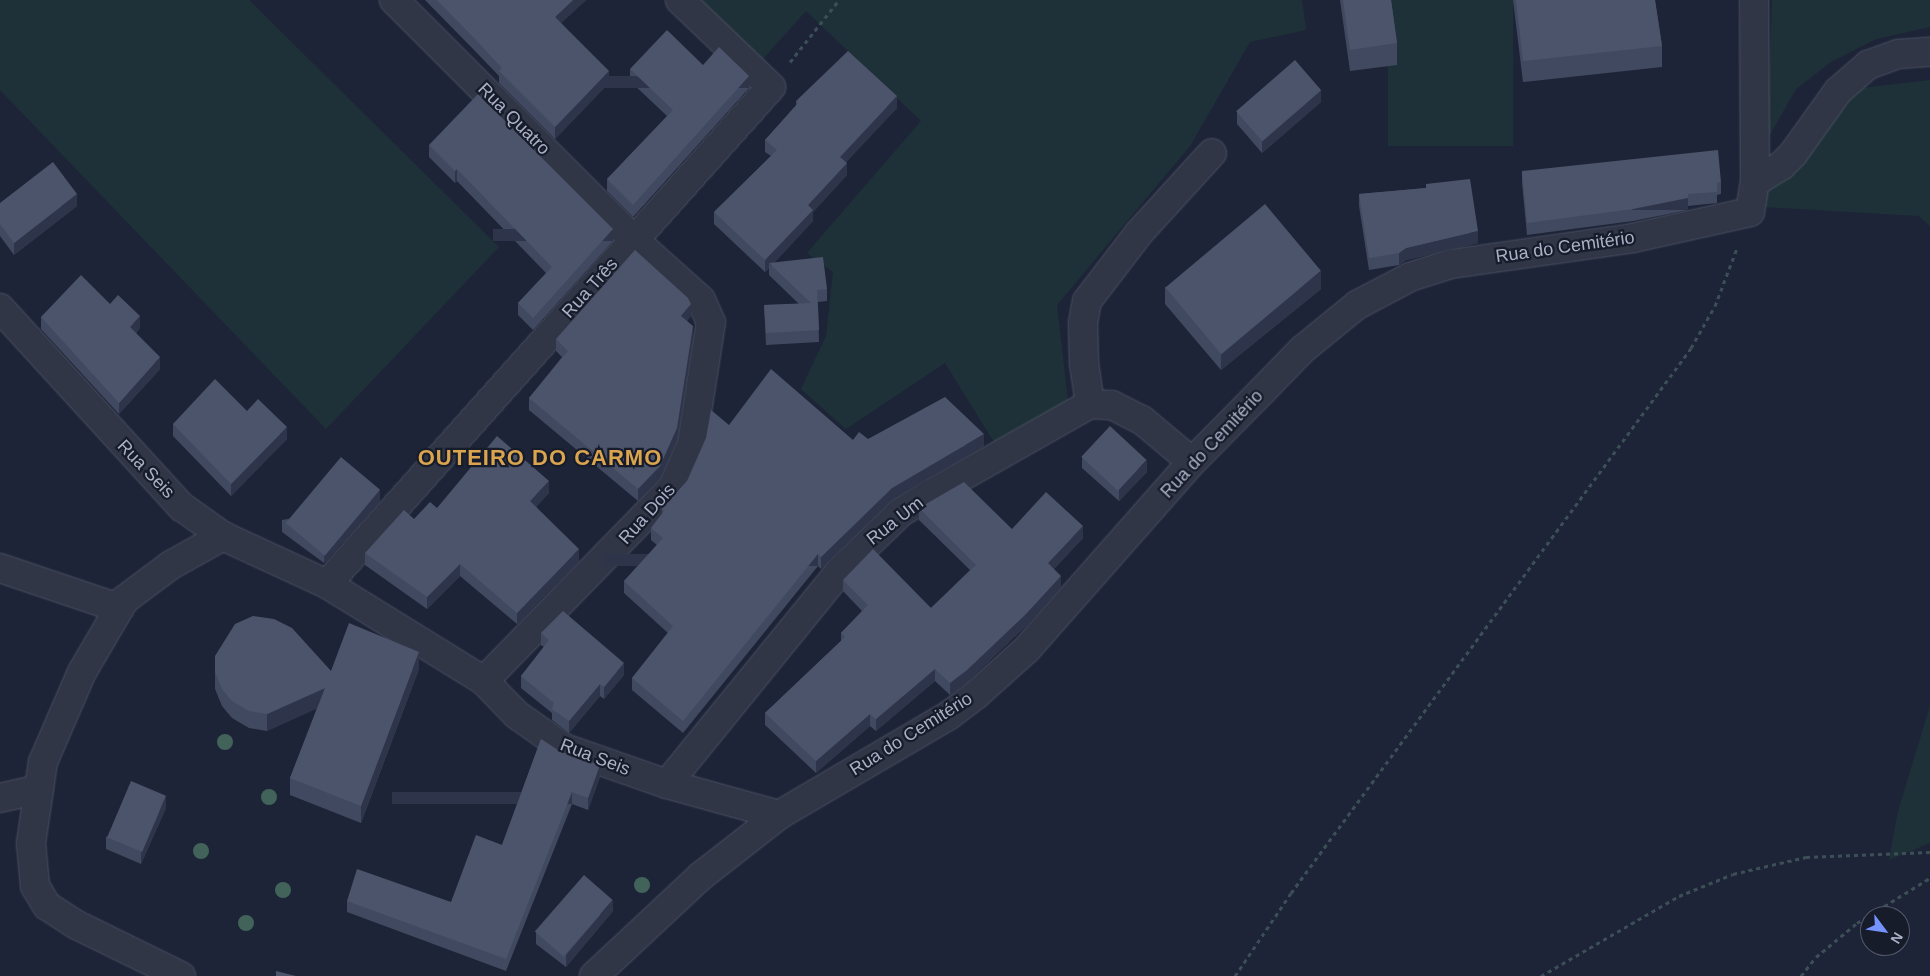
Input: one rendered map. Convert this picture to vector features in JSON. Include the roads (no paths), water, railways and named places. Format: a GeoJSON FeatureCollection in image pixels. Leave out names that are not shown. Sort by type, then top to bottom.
{"type":"FeatureCollection","features":[{"type":"Feature","properties":{"kind":"street","name":"Rua Quatro"},"geometry":{"type":"LineString","coordinates":[[394,0],[633,239]]}},
{"type":"Feature","properties":{"kind":"street","name":"Rua Três"},"geometry":{"type":"LineString","coordinates":[[327,584],[633,239],[771,87],[680,0]]}},
{"type":"Feature","properties":{"kind":"street"},"geometry":{"type":"LineString","coordinates":[[1754,0],[1755,182]]}},
{"type":"Feature","properties":{"kind":"street"},"geometry":{"type":"LineString","coordinates":[[1755,182],[1781,166],[1794,154],[1838,91],[1868,64],[1898,54],[1930,52]]}},
{"type":"Feature","properties":{"kind":"street"},"geometry":{"type":"LineString","coordinates":[[1192,462],[1142,420],[1112,405],[1090,404],[1084,363],[1083,323],[1087,301],[1139,233],[1212,153]]}},
{"type":"Feature","properties":{"kind":"street","name":"Rua do Cemitério"},"geometry":{"type":"LineString","coordinates":[[594,976],[701,876],[779,816],[948,716],[977,694],[1027,648],[1192,462],[1303,349],[1357,305],[1410,277],[1451,264],[1633,238],[1750,212],[1755,182]]}},
{"type":"Feature","properties":{"kind":"street","name":"Rua Dois"},"geometry":{"type":"LineString","coordinates":[[484,681],[661,503],[673,487],[692,444],[711,322],[701,300],[633,239]]}},
{"type":"Feature","properties":{"kind":"street","name":"Rua Seis"},"geometry":{"type":"LineString","coordinates":[[0,308],[182,507],[223,536],[327,584],[484,681],[517,715],[564,748],[667,784],[779,816]]}},
{"type":"Feature","properties":{"kind":"street","name":"Rua Um"},"geometry":{"type":"LineString","coordinates":[[667,784],[839,572],[900,513],[1090,404]]}},
{"type":"Feature","properties":{"kind":"street"},"geometry":{"type":"LineString","coordinates":[[181,976],[75,924],[47,906],[35,886],[31,844],[43,762],[78,681],[119,608],[124,600],[171,565],[223,536]]}},
{"type":"Feature","properties":{"kind":"street"},"geometry":{"type":"LineString","coordinates":[[0,568],[119,608]]}},
{"type":"Feature","properties":{"kind":"street"},"geometry":{"type":"LineString","coordinates":[[0,798],[39,788]]}},
{"type":"Feature","properties":{"kind":"district","name":"OUTEIRO DO CARMO"},"geometry":{"type":"Point","coordinates":[540,458]}}]}
